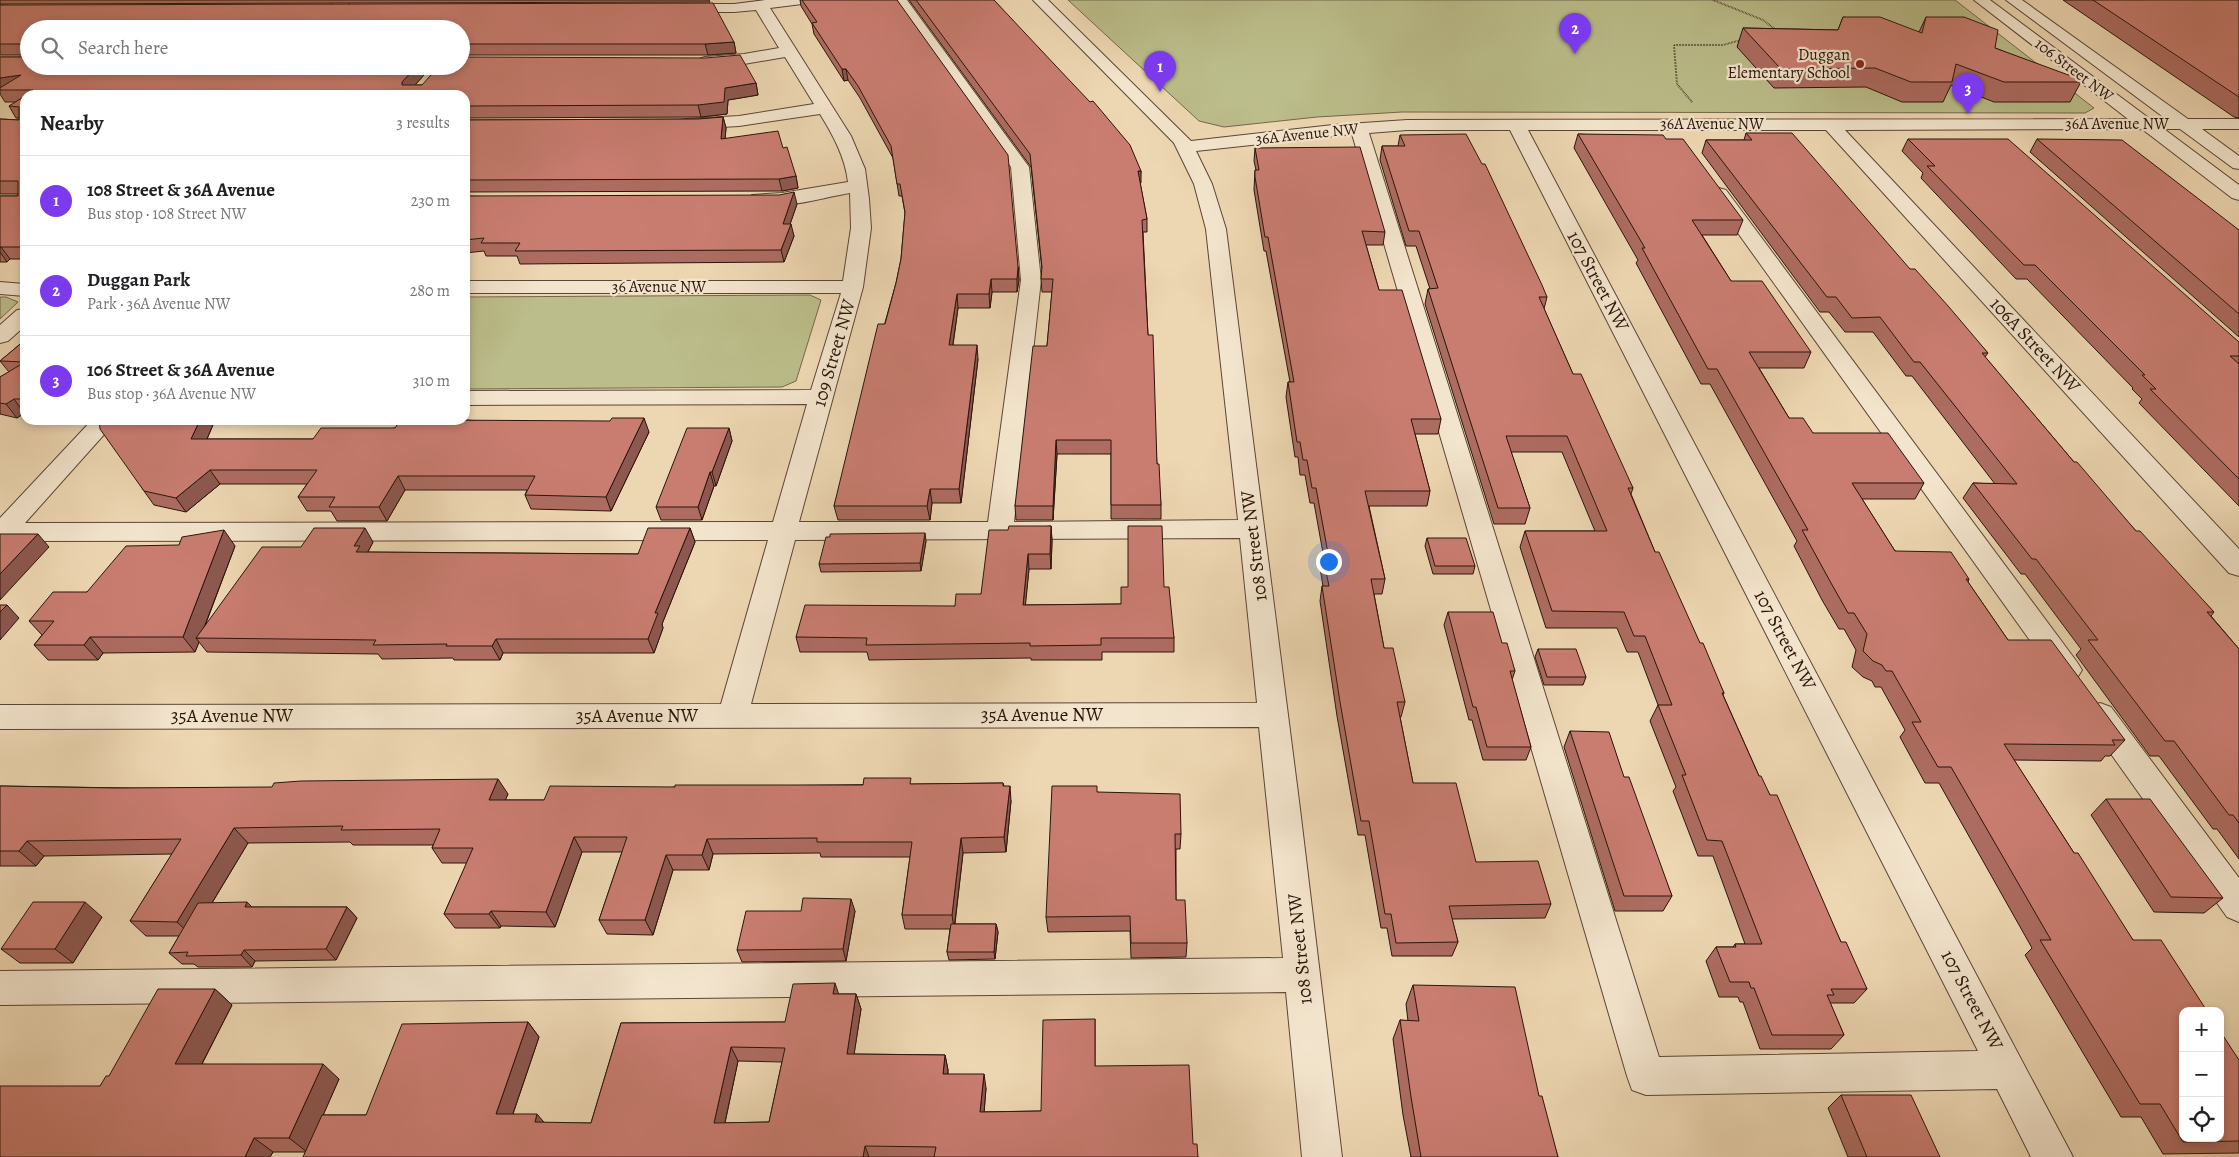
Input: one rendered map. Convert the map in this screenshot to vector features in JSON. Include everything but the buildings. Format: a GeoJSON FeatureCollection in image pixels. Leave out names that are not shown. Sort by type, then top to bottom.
{"type":"FeatureCollection","features":[{"type":"Feature","properties":{"kind":"street"},"geometry":{"type":"LineString","coordinates":[[667,8],[761,6],[802,0]]}},
{"type":"Feature","properties":{"kind":"street"},"geometry":{"type":"LineString","coordinates":[[900,0],[1020,167],[1030,280],[1000,531]]}},
{"type":"Feature","properties":{"kind":"street","name":"108 Street NW"},"geometry":{"type":"LineString","coordinates":[[1040,0],[1159,116],[1186,147],[1203,184],[1216,229],[1303,975],[1322,1157]]}},
{"type":"Feature","properties":{"kind":"street","name":"106 Street NW"},"geometry":{"type":"LineString","coordinates":[[1980,0],[2239,194]]}},
{"type":"Feature","properties":{"kind":"street","name":"106 Street NW"},"geometry":{"type":"LineString","coordinates":[[2013,0],[2239,164]]}},
{"type":"Feature","properties":{"kind":"street"},"geometry":{"type":"LineString","coordinates":[[315,9],[345,6]]}},
{"type":"Feature","properties":{"kind":"street"},"geometry":{"type":"LineString","coordinates":[[324,20],[345,6]]}},
{"type":"Feature","properties":{"kind":"street","name":"109 Street NW"},"geometry":{"type":"LineString","coordinates":[[733,716],[853,288],[861,228],[856,168],[842,136],[761,6]]}},
{"type":"Feature","properties":{"kind":"street"},"geometry":{"type":"LineString","coordinates":[[688,62],[744,59],[790,51]]}},
{"type":"Feature","properties":{"kind":"street"},"geometry":{"type":"LineString","coordinates":[[666,125],[739,121],[823,108]]}},
{"type":"Feature","properties":{"kind":"street","name":"107 Street NW"},"geometry":{"type":"LineString","coordinates":[[1516,124],[2053,1157]]}},
{"type":"Feature","properties":{"kind":"street"},"geometry":{"type":"LineString","coordinates":[[1674,124],[1677,135],[1688,152]]}},
{"type":"Feature","properties":{"kind":"street","name":"106A Street NW"},"geometry":{"type":"LineString","coordinates":[[1830,124],[2239,566]]}},
{"type":"Feature","properties":{"kind":"street"},"geometry":{"type":"LineString","coordinates":[[1984,124],[2002,140]]}},
{"type":"Feature","properties":{"kind":"street","name":"36A Avenue NW"},"geometry":{"type":"LineString","coordinates":[[1186,147],[1359,128],[1406,125],[2239,124]]}},
{"type":"Feature","properties":{"kind":"street"},"geometry":{"type":"LineString","coordinates":[[1359,128],[1646,1076],[2008,1070]]}},
{"type":"Feature","properties":{"kind":"street"},"geometry":{"type":"LineString","coordinates":[[1706,176],[2239,906]]}},
{"type":"Feature","properties":{"kind":"street"},"geometry":{"type":"LineString","coordinates":[[743,199],[782,199],[858,186]]}},
{"type":"Feature","properties":{"kind":"street"},"geometry":{"type":"LineString","coordinates":[[0,288],[20,290]]}},
{"type":"Feature","properties":{"kind":"street","name":"36 Avenue NW"},"geometry":{"type":"LineString","coordinates":[[470,288],[853,288]]}},
{"type":"Feature","properties":{"kind":"street"},"geometry":{"type":"LineString","coordinates":[[0,336],[20,319]]}},
{"type":"Feature","properties":{"kind":"street"},"geometry":{"type":"LineString","coordinates":[[470,398],[821,397]]}},
{"type":"Feature","properties":{"kind":"street"},"geometry":{"type":"LineString","coordinates":[[1,532],[100,425]]}},
{"type":"Feature","properties":{"kind":"street"},"geometry":{"type":"LineString","coordinates":[[1,532],[1252,530]]}},
{"type":"Feature","properties":{"kind":"street","name":"35A Avenue NW"},"geometry":{"type":"LineString","coordinates":[[0,717],[1273,716]]}},
{"type":"Feature","properties":{"kind":"street"},"geometry":{"type":"LineString","coordinates":[[0,988],[1303,975]]}},
{"type":"Feature","properties":{"kind":"path"},"geometry":{"type":"LineString","coordinates":[[1713,0],[1726,7],[1764,20],[1777,30],[1768,33]]}},
{"type":"Feature","properties":{"kind":"path"},"geometry":{"type":"LineString","coordinates":[[1709,124],[1677,84],[1674,45],[1723,45],[1741,40]]}},
{"type":"Feature","properties":{"kind":"green space"},"geometry":{"type":"Polygon","coordinates":[[[1068,0],[1955,0],[2094,108],[2085,113],[1402,112],[1317,117],[1224,127],[1199,121],[1068,0]]]}},
{"type":"Feature","properties":{"kind":"green space"},"geometry":{"type":"Polygon","coordinates":[[[810,295],[821,300],[796,381],[782,387],[470,389],[470,297],[810,295]]]}},
{"type":"Feature","properties":{"kind":"green space"},"geometry":{"type":"Polygon","coordinates":[[[0,297],[6,297],[18,302],[0,319],[0,297]]]}},
{"type":"Feature","properties":{"kind":"place","name":"Duggan Park"},"geometry":{"type":"Point","coordinates":[1575,54]}},
{"type":"Feature","properties":{"kind":"place","name":"Duggan Elementary School"},"geometry":{"type":"Point","coordinates":[1860,64]}},
{"type":"Feature","properties":{"kind":"place","name":"108 Street & 36A Avenue"},"geometry":{"type":"Point","coordinates":[1160,92]}},
{"type":"Feature","properties":{"kind":"place","name":"106 Street & 36A Avenue"},"geometry":{"type":"Point","coordinates":[1968,114]}}]}
